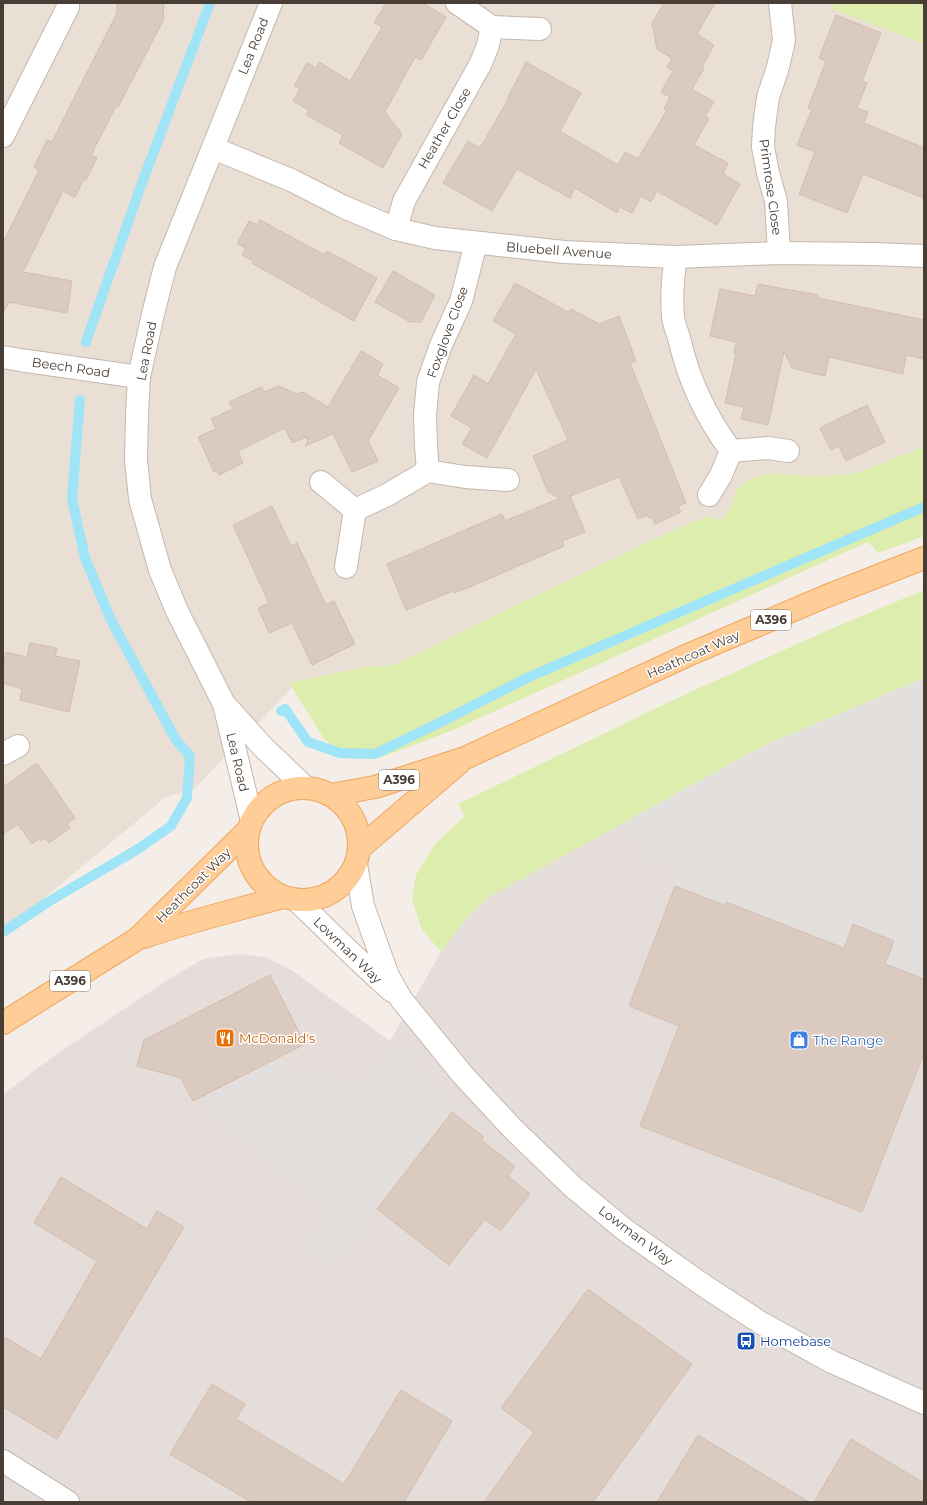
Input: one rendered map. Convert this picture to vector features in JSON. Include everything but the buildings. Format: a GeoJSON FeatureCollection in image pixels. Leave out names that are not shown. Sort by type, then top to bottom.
{"type":"FeatureCollection","features":[{"type":"Feature","properties":{"kind":"main road","name":"Heathcoat Way"},"geometry":{"type":"LineString","coordinates":[[331,795],[375,787],[465,758],[688,655],[824,597],[924,558]]}},
{"type":"Feature","properties":{"kind":"main road","name":"Heathcoat Way"},"geometry":{"type":"LineString","coordinates":[[358,856],[465,758]]}},
{"type":"Feature","properties":{"kind":"main road"},"geometry":{"type":"LineString","coordinates":[[306,788],[318,790],[331,795],[343,805],[353,817],[358,832],[358,856],[346,881],[332,893],[314,900],[290,898],[269,889],[257,877],[250,862],[247,846],[250,826],[260,807],[274,796],[289,790],[306,788]]}},
{"type":"Feature","properties":{"kind":"main road","name":"Heathcoat Way"},"geometry":{"type":"LineString","coordinates":[[137,939],[250,826]]}},
{"type":"Feature","properties":{"kind":"main road","name":"Heathcoat Way"},"geometry":{"type":"LineString","coordinates":[[3,1023],[137,939],[180,924],[290,898]]}},
{"type":"Feature","properties":{"kind":"street"},"geometry":{"type":"LineString","coordinates":[[3,136],[68,7],[68,3]]}},
{"type":"Feature","properties":{"kind":"street","name":"Lea Road"},"geometry":{"type":"LineString","coordinates":[[250,826],[224,704],[177,611],[160,570],[140,499],[136,460],[137,414],[139,377],[165,267],[271,3]]}},
{"type":"Feature","properties":{"kind":"street"},"geometry":{"type":"LineString","coordinates":[[457,3],[492,27],[540,29]]}},
{"type":"Feature","properties":{"kind":"street","name":"Primrose Close"},"geometry":{"type":"LineString","coordinates":[[779,253],[776,201],[768,173],[763,147],[768,97],[778,67],[784,40],[780,3]]}},
{"type":"Feature","properties":{"kind":"street","name":"Heather Close"},"geometry":{"type":"LineString","coordinates":[[396,229],[404,201],[414,180],[481,63],[488,45],[492,27]]}},
{"type":"Feature","properties":{"kind":"street","name":"Bluebell Avenue"},"geometry":{"type":"LineString","coordinates":[[213,148],[291,180],[344,207],[396,229],[435,238],[564,252],[676,257],[779,253],[924,256]]}},
{"type":"Feature","properties":{"kind":"street","name":"Foxglove Close"},"geometry":{"type":"LineString","coordinates":[[428,471],[425,415],[428,382],[441,345],[460,301],[476,243]]}},
{"type":"Feature","properties":{"kind":"street"},"geometry":{"type":"LineString","coordinates":[[676,257],[672,282],[673,315],[683,357],[696,393],[715,428],[731,451]]}},
{"type":"Feature","properties":{"kind":"street","name":"Beech Road"},"geometry":{"type":"LineString","coordinates":[[3,357],[139,377]]}},
{"type":"Feature","properties":{"kind":"street"},"geometry":{"type":"LineString","coordinates":[[731,451],[768,448],[788,451]]}},
{"type":"Feature","properties":{"kind":"street"},"geometry":{"type":"LineString","coordinates":[[708,495],[721,475],[731,451]]}},
{"type":"Feature","properties":{"kind":"street"},"geometry":{"type":"LineString","coordinates":[[355,510],[387,496],[428,471],[465,477],[508,480]]}},
{"type":"Feature","properties":{"kind":"street"},"geometry":{"type":"LineString","coordinates":[[321,482],[355,510]]}},
{"type":"Feature","properties":{"kind":"street"},"geometry":{"type":"LineString","coordinates":[[346,567],[355,510]]}},
{"type":"Feature","properties":{"kind":"street","name":"Lea Road"},"geometry":{"type":"LineString","coordinates":[[224,704],[264,748],[306,788]]}},
{"type":"Feature","properties":{"kind":"street","name":"Lowman Way"},"geometry":{"type":"LineString","coordinates":[[358,856],[363,906],[388,976],[401,999],[462,1074],[512,1128],[573,1187],[625,1230],[703,1285],[761,1323],[832,1362],[924,1403]]}},
{"type":"Feature","properties":{"kind":"street","name":"Lowman Way"},"geometry":{"type":"LineString","coordinates":[[290,898],[401,999]]}},
{"type":"Feature","properties":{"kind":"street"},"geometry":{"type":"LineString","coordinates":[[3,1461],[68,1502]]}},
{"type":"Feature","properties":{"kind":"shaded area"},"geometry":{"type":"Polygon","coordinates":[[[3,3],[924,3],[924,447],[857,473],[816,477],[769,473],[738,488],[731,506],[722,520],[706,517],[676,529],[394,665],[365,667],[289,684],[292,688],[194,789],[166,797],[3,932],[3,3]]]}},
{"type":"Feature","properties":{"kind":"shaded area"},"geometry":{"type":"Polygon","coordinates":[[[924,678],[924,1502],[3,1502],[3,1094],[51,1058],[166,981],[203,959],[239,954],[265,957],[290,969],[390,1041],[441,952],[468,916],[489,897],[765,745],[924,678]]]}},
{"type":"Feature","properties":{"kind":"shaded area"},"geometry":{"type":"Polygon","coordinates":[[[924,678],[924,979],[885,964],[894,941],[853,924],[844,948],[726,902],[724,905],[671,884],[680,853],[651,864],[628,820],[765,745],[924,678]]]}},
{"type":"Feature","properties":{"kind":"shaded area"},"geometry":{"type":"Polygon","coordinates":[[[397,1049],[451,1107],[332,1263],[312,1245],[336,1212],[225,1120],[213,1114],[205,1095],[278,1058],[288,1076],[315,1075],[364,1087],[397,1049]]]}},
{"type":"Feature","properties":{"kind":"green space"},"geometry":{"type":"Polygon","coordinates":[[[833,3],[924,3],[924,44],[833,9],[833,3]]]}},
{"type":"Feature","properties":{"kind":"green space"},"geometry":{"type":"Polygon","coordinates":[[[924,447],[924,536],[878,553],[868,542],[451,731],[379,758],[351,759],[324,739],[289,683],[365,667],[394,665],[676,529],[706,517],[722,520],[731,506],[738,488],[750,479],[769,473],[816,477],[857,473],[924,447]]]}},
{"type":"Feature","properties":{"kind":"green space"},"geometry":{"type":"Polygon","coordinates":[[[924,590],[924,678],[760,748],[489,897],[468,916],[441,952],[421,928],[412,899],[416,875],[435,844],[465,816],[458,804],[690,692],[840,625],[924,590]]]}},
{"type":"Feature","properties":{"kind":"waterway"},"geometry":{"type":"LineString","coordinates":[[86,342],[139,191],[210,3]]}},
{"type":"Feature","properties":{"kind":"waterway"},"geometry":{"type":"LineString","coordinates":[[3,932],[48,902],[138,849],[171,826],[187,798],[190,756],[176,740],[111,620],[85,558],[72,499],[80,400]]}},
{"type":"Feature","properties":{"kind":"waterway"},"geometry":{"type":"LineString","coordinates":[[281,711],[285,709],[308,742],[340,753],[375,754],[529,677],[924,507]]}},
{"type":"Feature","properties":{"kind":"place","name":"McDonald's"},"geometry":{"type":"Point","coordinates":[225,1038]}},
{"type":"Feature","properties":{"kind":"place","name":"The Range"},"geometry":{"type":"Point","coordinates":[799,1040]}},
{"type":"Feature","properties":{"kind":"place","name":"Homebase"},"geometry":{"type":"Point","coordinates":[746,1341]}}]}
